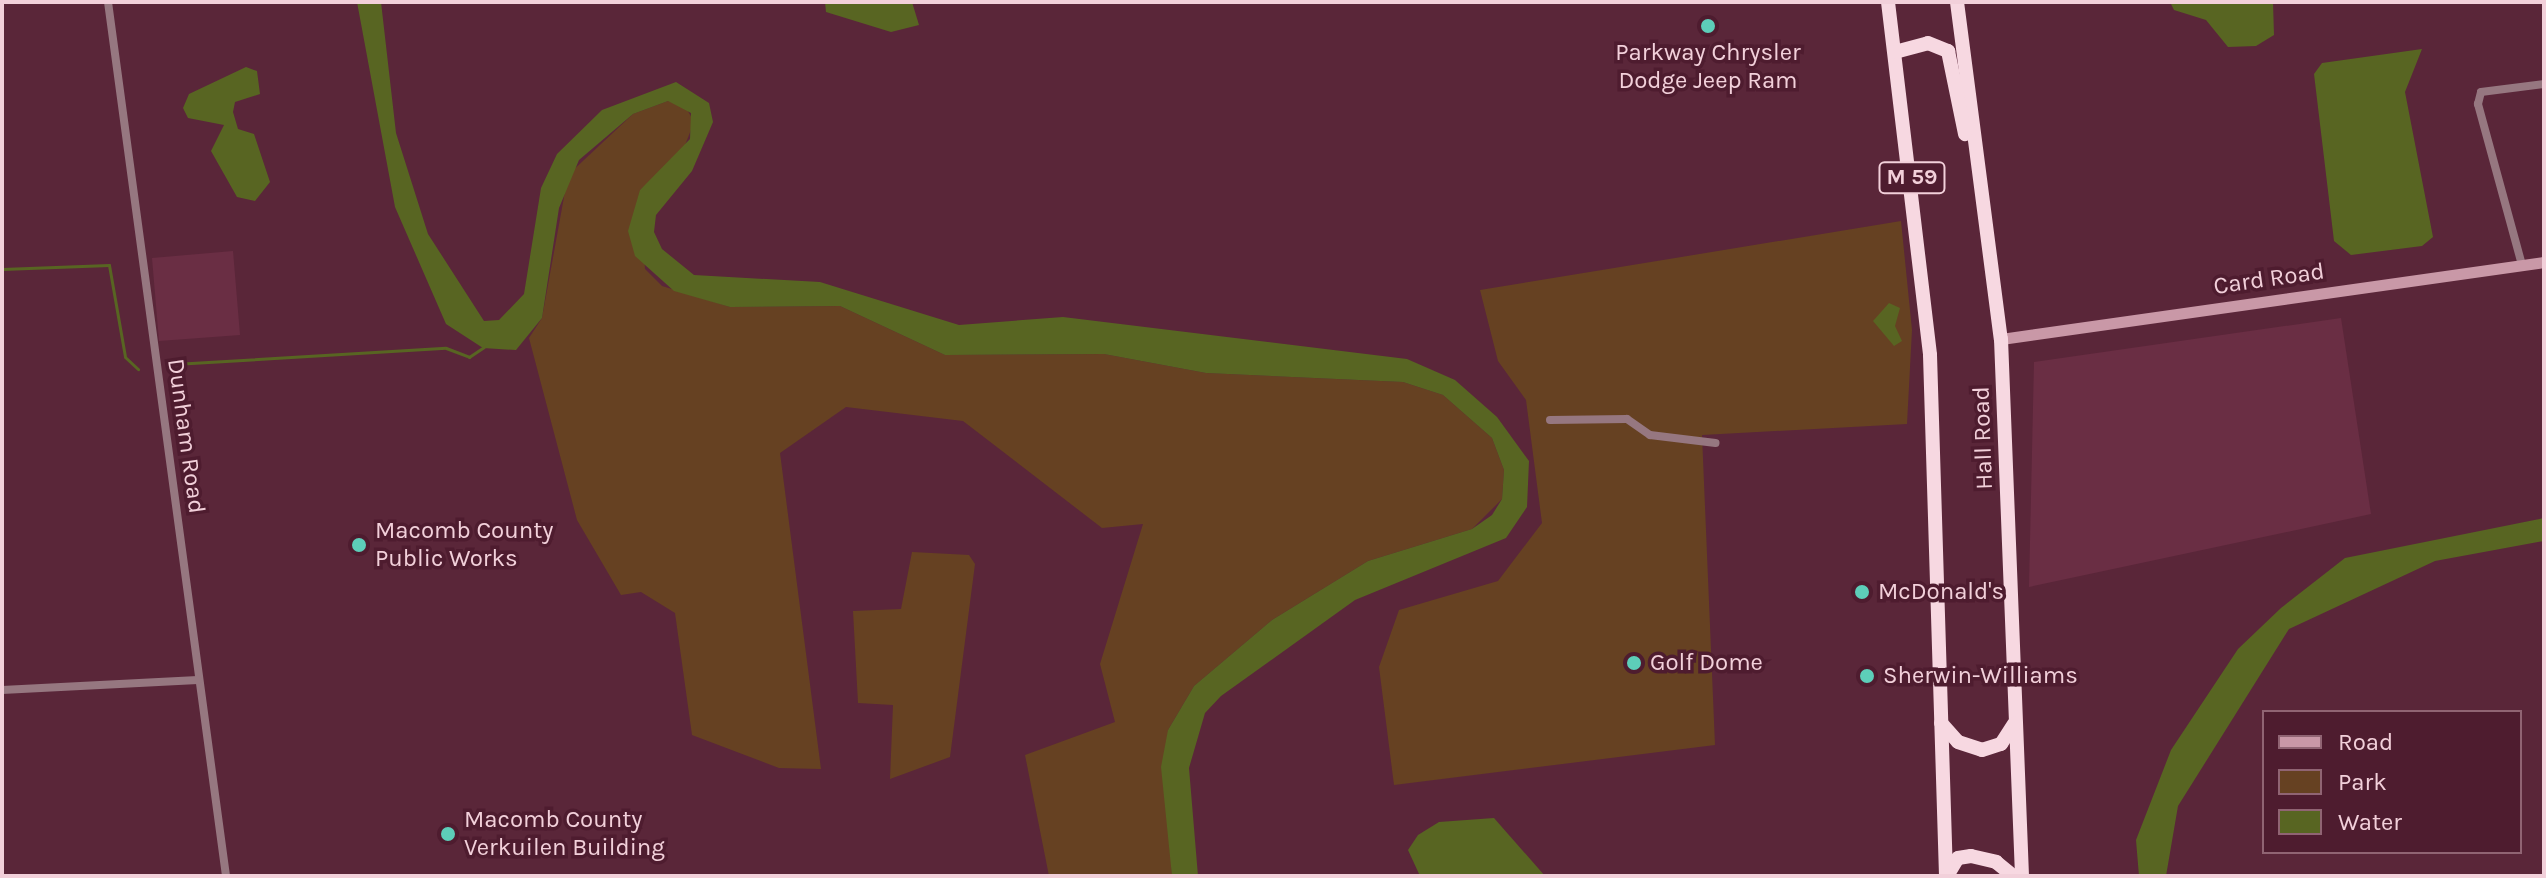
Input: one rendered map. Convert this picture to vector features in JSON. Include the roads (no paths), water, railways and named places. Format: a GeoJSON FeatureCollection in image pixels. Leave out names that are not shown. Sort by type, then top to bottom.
{"type":"FeatureCollection","features":[{"type":"Feature","properties":{"kind":"highway","name":"Hall Road"},"geometry":{"type":"LineString","coordinates":[[1888,2],[1930,355],[1946,876]]}},
{"type":"Feature","properties":{"kind":"highway","name":"Hall Road"},"geometry":{"type":"LineString","coordinates":[[1957,2],[2001,339],[2022,876]]}},
{"type":"Feature","properties":{"kind":"highway"},"geometry":{"type":"LineString","coordinates":[[1895,52],[1928,43],[1948,51],[1970,163],[1982,187]]}},
{"type":"Feature","properties":{"kind":"highway"},"geometry":{"type":"LineString","coordinates":[[1941,722],[1958,742],[1982,750],[2001,744],[2014,724]]}},
{"type":"Feature","properties":{"kind":"highway"},"geometry":{"type":"LineString","coordinates":[[1946,876],[1958,858],[1971,856],[1996,862],[2013,876]]}},
{"type":"Feature","properties":{"kind":"street","name":"Dunham Road"},"geometry":{"type":"LineString","coordinates":[[108,2],[226,876]]}},
{"type":"Feature","properties":{"kind":"street"},"geometry":{"type":"LineString","coordinates":[[2522,265],[2480,120],[2481,92],[2544,84]]}},
{"type":"Feature","properties":{"kind":"street","name":"Card Road"},"geometry":{"type":"LineString","coordinates":[[2001,339],[2544,262]]}},
{"type":"Feature","properties":{"kind":"street"},"geometry":{"type":"LineString","coordinates":[[1550,420],[1627,419],[1650,435],[1716,443]]}},
{"type":"Feature","properties":{"kind":"street"},"geometry":{"type":"LineString","coordinates":[[2,690],[198,680]]}},
{"type":"Feature","properties":{"kind":"water"},"geometry":{"type":"Polygon","coordinates":[[[357,2],[381,2],[396,133],[428,234],[484,321],[499,320],[524,294],[541,188],[557,154],[602,110],[676,82],[709,103],[713,122],[692,171],[656,215],[654,232],[662,249],[694,275],[820,282],[959,325],[1063,317],[1407,359],[1455,380],[1497,417],[1529,461],[1527,507],[1506,538],[1355,600],[1221,696],[1205,713],[1189,768],[1198,876],[1172,876],[1161,767],[1168,730],[1194,686],[1272,620],[1368,561],[1472,529],[1492,515],[1502,499],[1504,470],[1492,438],[1443,395],[1403,382],[1206,373],[1104,354],[945,355],[840,306],[730,307],[674,291],[635,256],[628,231],[640,190],[690,139],[691,113],[668,101],[633,114],[579,160],[559,208],[542,318],[516,350],[483,348],[446,324],[395,207],[357,2]]]}},
{"type":"Feature","properties":{"kind":"water"},"geometry":{"type":"Polygon","coordinates":[[[825,2],[912,2],[919,25],[891,32],[826,12],[825,2]]]}},
{"type":"Feature","properties":{"kind":"water"},"geometry":{"type":"Polygon","coordinates":[[[2170,2],[2273,2],[2274,35],[2256,46],[2228,47],[2206,20],[2174,10],[2170,2]]]}},
{"type":"Feature","properties":{"kind":"water"},"geometry":{"type":"Polygon","coordinates":[[[2422,49],[2405,92],[2433,237],[2422,246],[2351,255],[2334,241],[2314,74],[2322,63],[2422,49]]]}},
{"type":"Feature","properties":{"kind":"water"},"geometry":{"type":"Polygon","coordinates":[[[246,67],[257,71],[260,94],[235,102],[233,112],[238,129],[254,134],[270,182],[255,201],[237,197],[211,151],[224,125],[188,118],[183,108],[189,94],[246,67]]]}},
{"type":"Feature","properties":{"kind":"water"},"geometry":{"type":"Polygon","coordinates":[[[1889,303],[1900,308],[1895,326],[1902,341],[1894,346],[1873,321],[1889,303]]]}},
{"type":"Feature","properties":{"kind":"water"},"geometry":{"type":"Polygon","coordinates":[[[2544,518],[2544,541],[2435,561],[2289,629],[2178,806],[2166,876],[2139,876],[2136,840],[2171,750],[2238,649],[2281,608],[2345,558],[2544,518]]]}},
{"type":"Feature","properties":{"kind":"water"},"geometry":{"type":"Polygon","coordinates":[[[1494,818],[1545,876],[1420,876],[1408,850],[1418,835],[1439,822],[1494,818]]]}},
{"type":"Feature","properties":{"kind":"waterway"},"geometry":{"type":"LineString","coordinates":[[2,269],[109,265],[125,357],[138,369]]}},
{"type":"Feature","properties":{"kind":"waterway"},"geometry":{"type":"LineString","coordinates":[[174,364],[446,348],[469,357],[484,347]]}},
{"type":"Feature","properties":{"kind":"place","name":"Parkway Chrysler Dodge Jeep Ram"},"geometry":{"type":"Point","coordinates":[1708,26]}},
{"type":"Feature","properties":{"kind":"place","name":"Macomb County Public Works"},"geometry":{"type":"Point","coordinates":[359,545]}},
{"type":"Feature","properties":{"kind":"place","name":"McDonald's"},"geometry":{"type":"Point","coordinates":[1862,592]}},
{"type":"Feature","properties":{"kind":"place","name":"Golf Dome"},"geometry":{"type":"Point","coordinates":[1634,663]}},
{"type":"Feature","properties":{"kind":"place","name":"Sherwin-Williams"},"geometry":{"type":"Point","coordinates":[1867,676]}},
{"type":"Feature","properties":{"kind":"place","name":"Macomb County Verkuilen Building"},"geometry":{"type":"Point","coordinates":[448,834]}}]}
